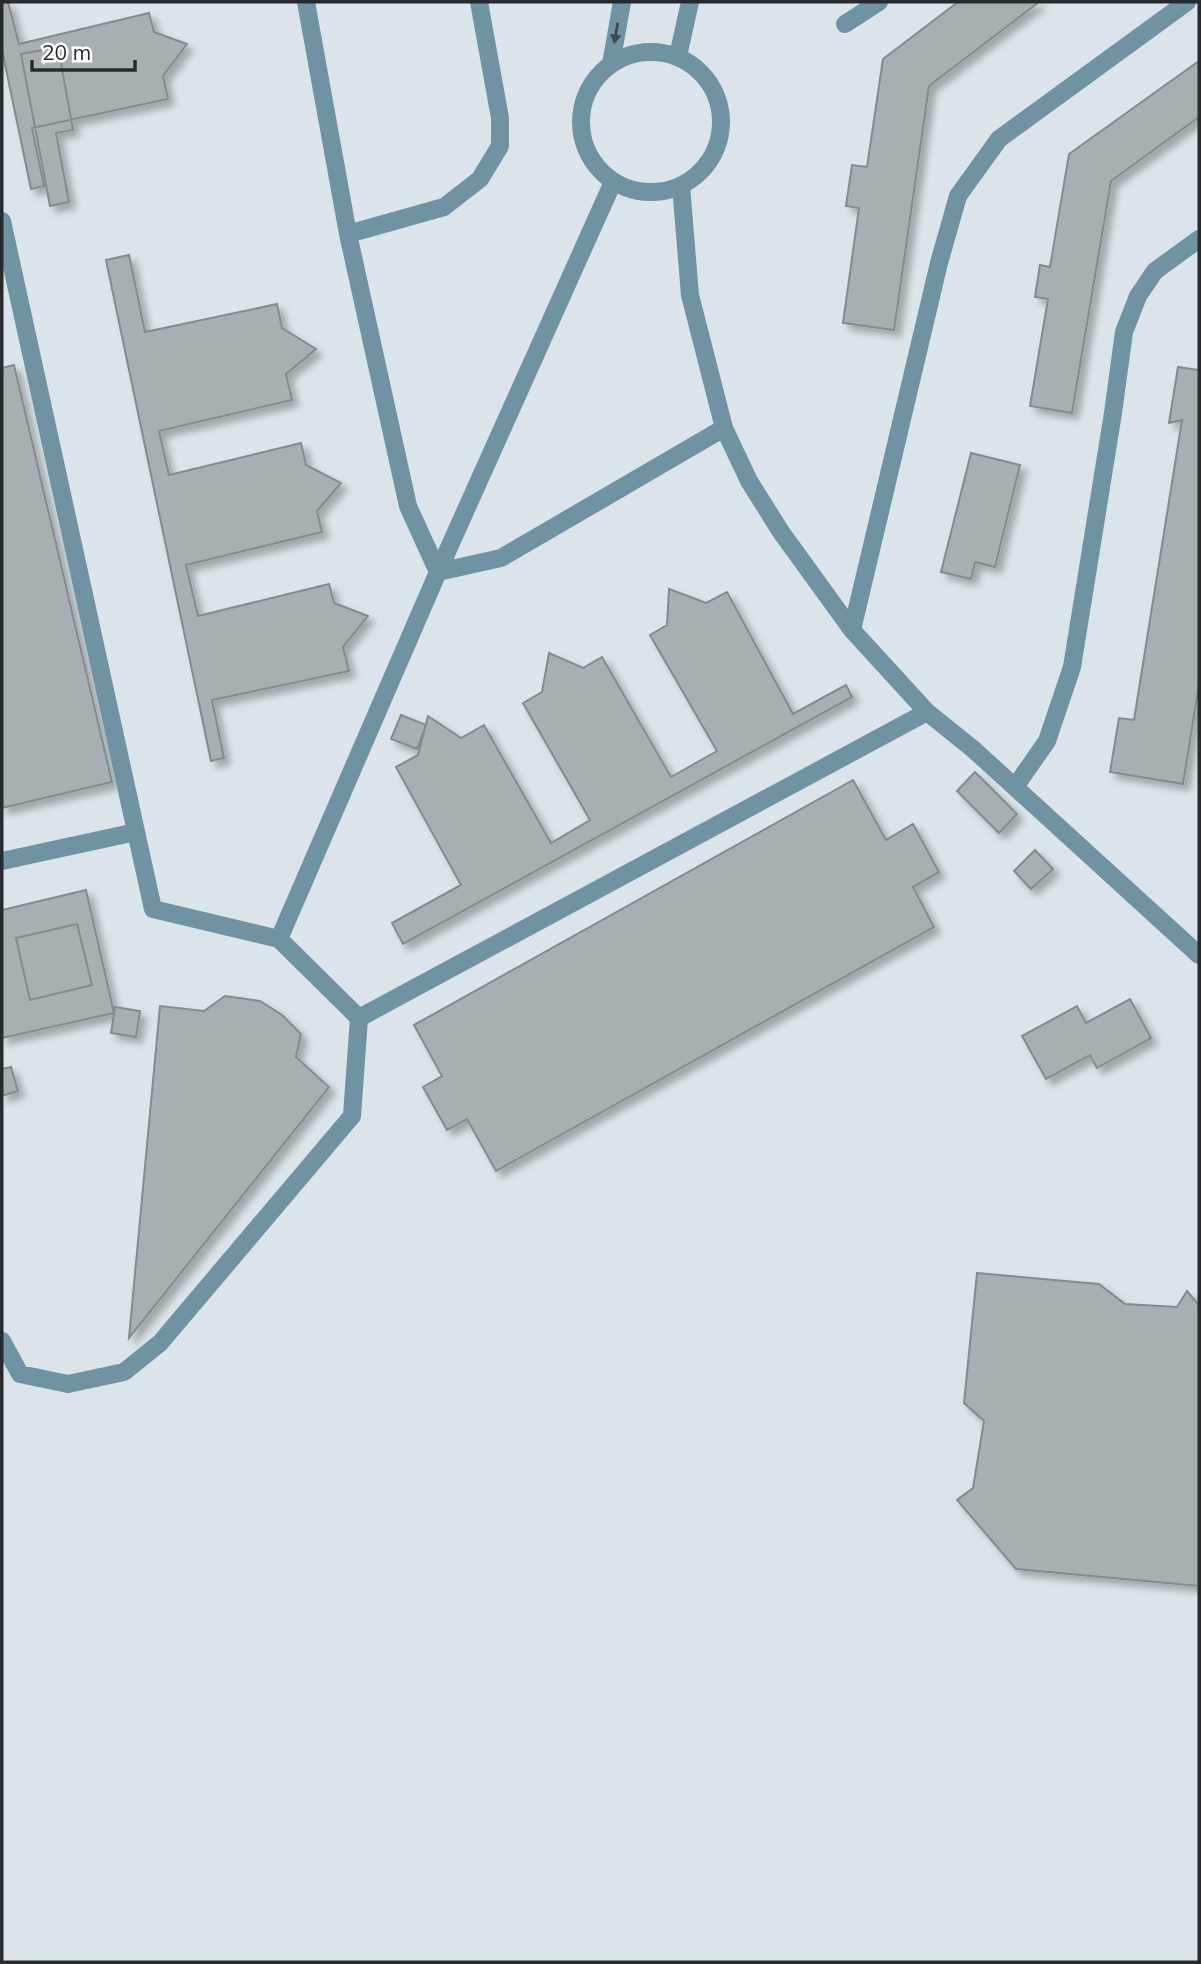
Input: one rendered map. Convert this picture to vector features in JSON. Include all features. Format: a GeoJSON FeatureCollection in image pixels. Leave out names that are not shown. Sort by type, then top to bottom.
{"type":"FeatureCollection","features":[{"type":"Feature","properties":{"kind":"street"},"geometry":{"type":"LineString","coordinates":[[306,2],[348,234],[408,506],[438,572]]}},
{"type":"Feature","properties":{"kind":"street"},"geometry":{"type":"LineString","coordinates":[[348,234],[444,207],[480,179],[500,146],[500,118],[479,2]]}},
{"type":"Feature","properties":{"kind":"street"},"geometry":{"type":"LineString","coordinates":[[611,64],[621,2]]}},
{"type":"Feature","properties":{"kind":"street"},"geometry":{"type":"LineString","coordinates":[[678,56],[690,2]]}},
{"type":"Feature","properties":{"kind":"street"},"geometry":{"type":"LineString","coordinates":[[845,24],[879,2]]}},
{"type":"Feature","properties":{"kind":"street"},"geometry":{"type":"LineString","coordinates":[[852,630],[939,263],[958,196],[999,139],[1187,2]]}},
{"type":"Feature","properties":{"kind":"street"},"geometry":{"type":"LineString","coordinates":[[655,51],[678,56],[697,68],[712,86],[720,108],[721,131],[714,153],[700,172],[681,186],[659,192],[635,191],[614,182],[596,167],[590,157],[584,146],[580,124],[583,100],[594,79],[611,64],[632,54],[655,51]]}},
{"type":"Feature","properties":{"kind":"street"},"geometry":{"type":"LineString","coordinates":[[279,939],[438,572],[614,182]]}},
{"type":"Feature","properties":{"kind":"street"},"geometry":{"type":"LineString","coordinates":[[681,186],[690,295],[724,428],[750,481],[781,531],[852,630],[927,712],[974,749],[1199,955]]}},
{"type":"Feature","properties":{"kind":"street"},"geometry":{"type":"LineString","coordinates":[[2,221],[153,909],[279,939],[359,1018],[352,1116],[160,1343],[124,1372],[68,1384],[20,1374],[2,1341]]}},
{"type":"Feature","properties":{"kind":"street"},"geometry":{"type":"LineString","coordinates":[[1015,787],[1047,741],[1072,667],[1124,332],[1138,296],[1155,271],[1199,239]]}},
{"type":"Feature","properties":{"kind":"street"},"geometry":{"type":"LineString","coordinates":[[438,572],[501,558],[724,428]]}},
{"type":"Feature","properties":{"kind":"street"},"geometry":{"type":"LineString","coordinates":[[359,1018],[927,712]]}},
{"type":"Feature","properties":{"kind":"street"},"geometry":{"type":"LineString","coordinates":[[2,861],[136,832]]}},
{"type":"Feature","properties":{"kind":"building"},"geometry":{"type":"Polygon","coordinates":[[[2,2],[8,2],[19,44],[149,13],[154,32],[187,44],[163,76],[168,99],[32,128],[44,186],[31,189],[2,50],[2,2]]]}},
{"type":"Feature","properties":{"kind":"building"},"geometry":{"type":"Polygon","coordinates":[[[958,2],[1039,2],[929,86],[894,330],[843,323],[859,208],[846,206],[852,165],[867,167],[883,59],[958,2]]]}},
{"type":"Feature","properties":{"kind":"building"},"geometry":{"type":"Polygon","coordinates":[[[58,47],[73,130],[56,133],[69,202],[50,206],[21,54],[58,47]]]}},
{"type":"Feature","properties":{"kind":"building"},"geometry":{"type":"Polygon","coordinates":[[[1199,61],[1199,117],[1111,181],[1072,413],[1030,406],[1048,299],[1035,297],[1040,265],[1050,267],[1069,154],[1199,61]]]}},
{"type":"Feature","properties":{"kind":"building"},"geometry":{"type":"Polygon","coordinates":[[[129,255],[145,332],[277,304],[282,328],[316,349],[286,374],[292,400],[159,431],[169,475],[301,443],[306,465],[341,483],[317,511],[322,532],[186,565],[198,616],[329,584],[334,603],[368,616],[343,647],[349,671],[212,700],[224,758],[211,761],[106,260],[129,255]]]}},
{"type":"Feature","properties":{"kind":"building"},"geometry":{"type":"Polygon","coordinates":[[[14,365],[112,782],[2,808],[2,368],[14,365]]]}},
{"type":"Feature","properties":{"kind":"building"},"geometry":{"type":"Polygon","coordinates":[[[1178,367],[1199,370],[1199,684],[1183,784],[1110,772],[1119,718],[1134,720],[1182,420],[1169,423],[1178,367]]]}},
{"type":"Feature","properties":{"kind":"building"},"geometry":{"type":"Polygon","coordinates":[[[971,453],[1020,465],[995,567],[975,562],[971,579],[941,572],[971,453]]]}},
{"type":"Feature","properties":{"kind":"building"},"geometry":{"type":"Polygon","coordinates":[[[669,589],[706,603],[727,592],[793,714],[846,685],[852,697],[403,944],[392,923],[461,885],[396,767],[418,755],[428,716],[461,738],[484,725],[551,843],[590,820],[523,703],[542,692],[549,653],[583,668],[602,657],[671,777],[717,751],[650,635],[667,625],[669,589]]]}},
{"type":"Feature","properties":{"kind":"building"},"geometry":{"type":"Polygon","coordinates":[[[401,715],[426,725],[417,749],[391,739],[401,715]]]}},
{"type":"Feature","properties":{"kind":"building"},"geometry":{"type":"Polygon","coordinates":[[[975,772],[1017,814],[999,833],[957,791],[975,772]]]}},
{"type":"Feature","properties":{"kind":"building"},"geometry":{"type":"Polygon","coordinates":[[[853,780],[886,840],[913,824],[939,872],[913,887],[934,927],[496,1171],[467,1119],[447,1130],[423,1087],[442,1076],[414,1025],[853,780]]]}},
{"type":"Feature","properties":{"kind":"building"},"geometry":{"type":"Polygon","coordinates":[[[1035,850],[1053,869],[1031,889],[1014,871],[1035,850]]]}},
{"type":"Feature","properties":{"kind":"building"},"geometry":{"type":"Polygon","coordinates":[[[86,890],[114,1013],[2,1038],[2,910],[86,890]]]}},
{"type":"Feature","properties":{"kind":"building"},"geometry":{"type":"Polygon","coordinates":[[[77,924],[92,985],[30,1000],[16,938],[77,924]]]}},
{"type":"Feature","properties":{"kind":"building"},"geometry":{"type":"Polygon","coordinates":[[[225,996],[260,1001],[282,1015],[301,1034],[296,1057],[329,1087],[129,1338],[160,1006],[204,1011],[225,996]]]}},
{"type":"Feature","properties":{"kind":"building"},"geometry":{"type":"Polygon","coordinates":[[[1130,999],[1151,1038],[1097,1068],[1090,1055],[1046,1079],[1022,1036],[1077,1006],[1086,1023],[1130,999]]]}},
{"type":"Feature","properties":{"kind":"building"},"geometry":{"type":"Polygon","coordinates":[[[115,1007],[140,1011],[136,1037],[111,1033],[115,1007]]]}},
{"type":"Feature","properties":{"kind":"building"},"geometry":{"type":"Polygon","coordinates":[[[11,1067],[18,1091],[2,1096],[2,1069],[11,1067]]]}},
{"type":"Feature","properties":{"kind":"building"},"geometry":{"type":"Polygon","coordinates":[[[977,1273],[1099,1284],[1125,1304],[1177,1307],[1187,1291],[1199,1305],[1199,1586],[1016,1569],[957,1500],[973,1488],[984,1421],[964,1403],[977,1273]]]}}]}
